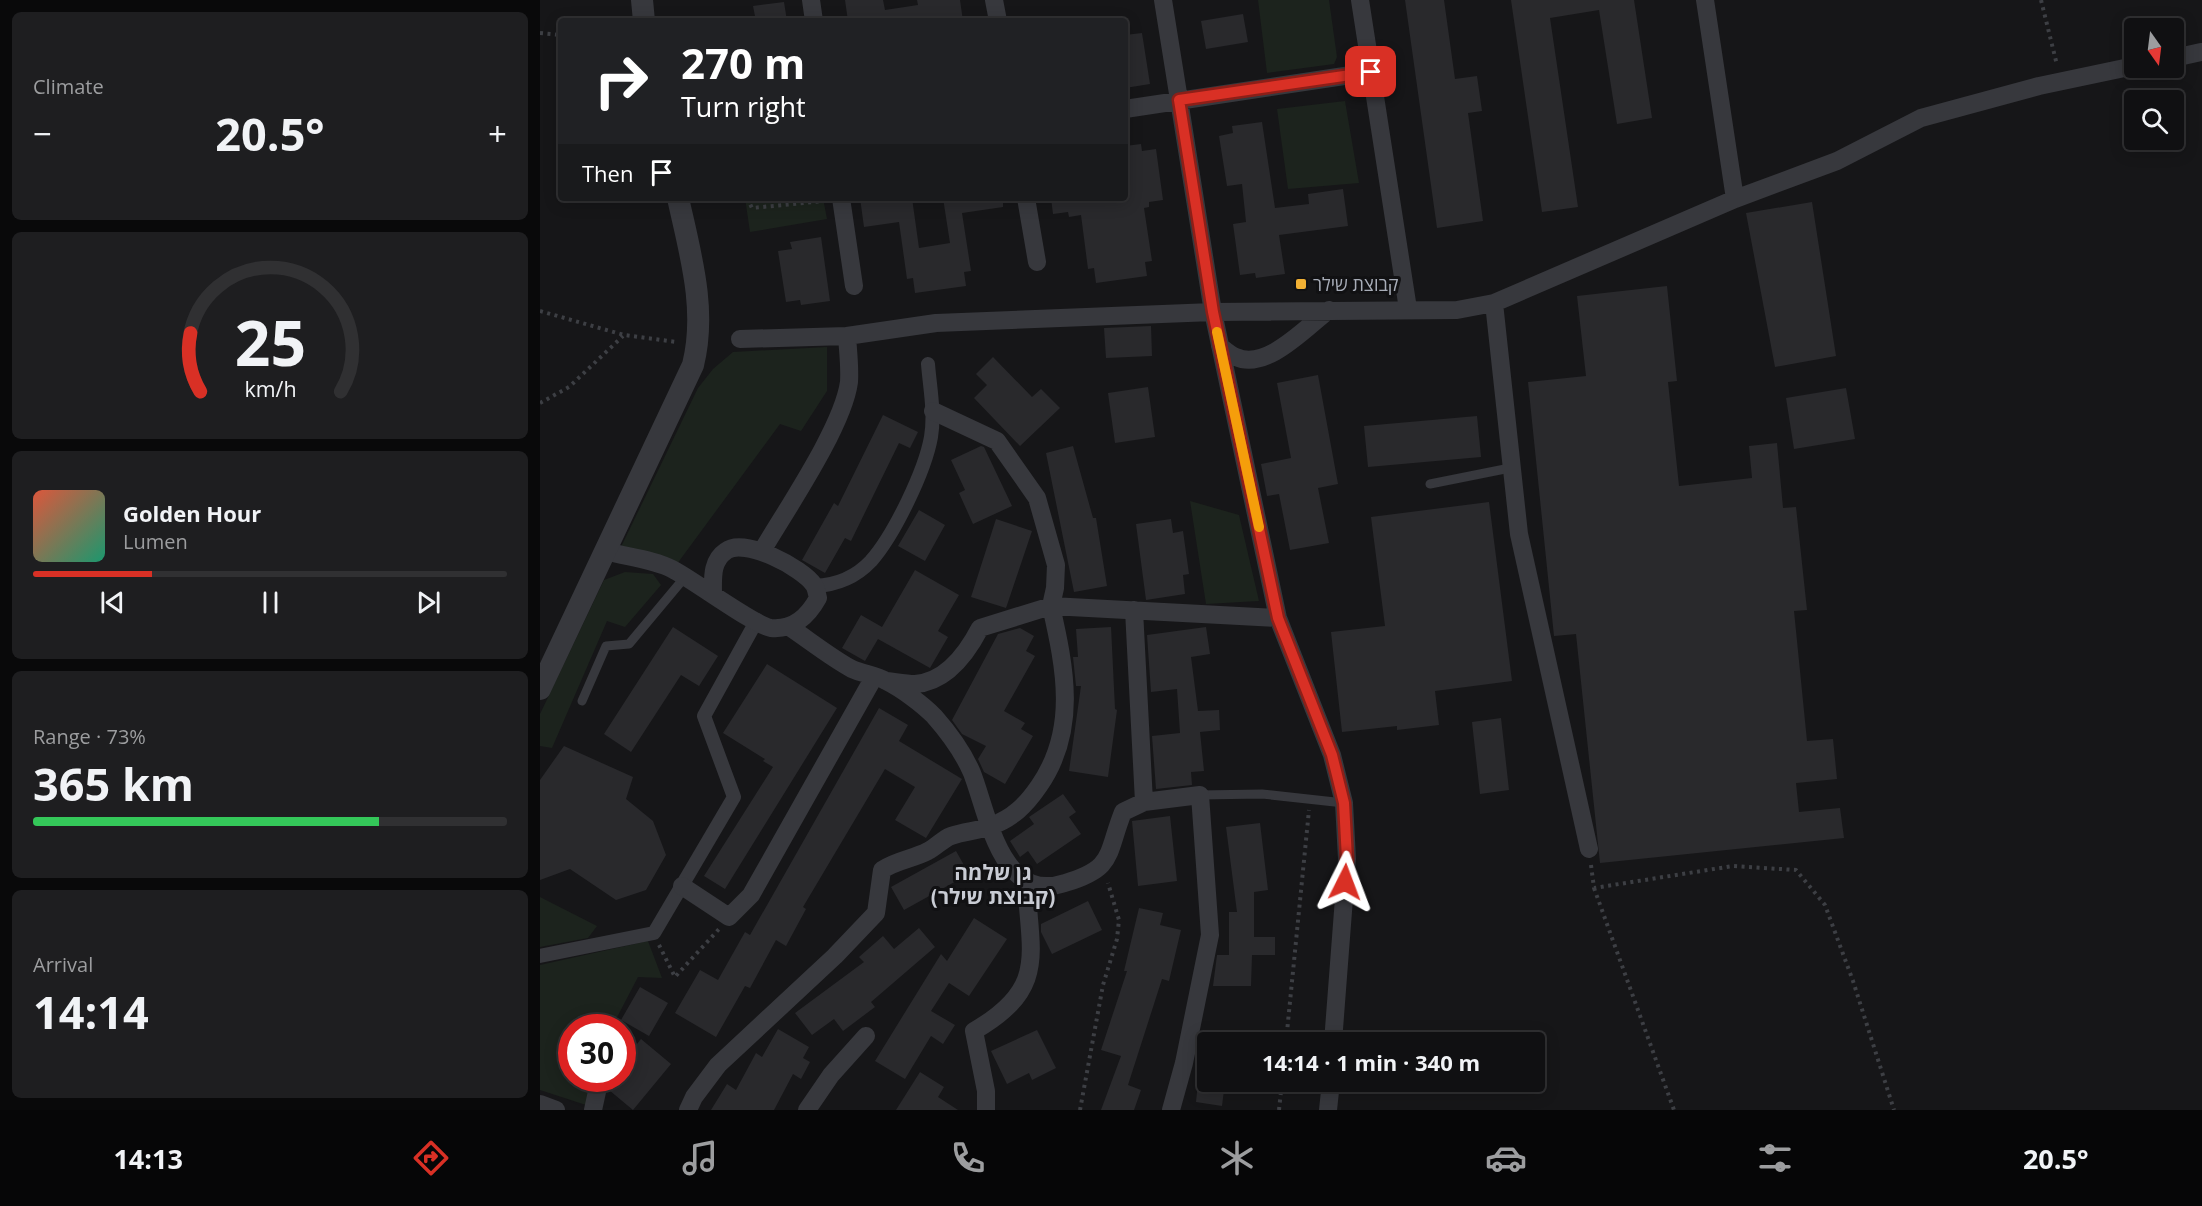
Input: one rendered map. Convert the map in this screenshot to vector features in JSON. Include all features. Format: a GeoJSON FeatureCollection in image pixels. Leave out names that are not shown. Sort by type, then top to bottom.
{"type":"FeatureCollection","features":[{"type":"Feature","properties":{"kind":"street"},"geometry":{"type":"LineString","coordinates":[[642,0],[645,18]]}},
{"type":"Feature","properties":{"kind":"street"},"geometry":{"type":"LineString","coordinates":[[811,0],[814,18]]}},
{"type":"Feature","properties":{"kind":"street"},"geometry":{"type":"LineString","coordinates":[[994,0],[997,18]]}},
{"type":"Feature","properties":{"kind":"street"},"geometry":{"type":"LineString","coordinates":[[1163,0],[1213,312],[1278,618],[1332,755],[1344,803],[1347,859],[1334,1032]]}},
{"type":"Feature","properties":{"kind":"street"},"geometry":{"type":"LineString","coordinates":[[1360,0],[1408,309]]}},
{"type":"Feature","properties":{"kind":"street"},"geometry":{"type":"LineString","coordinates":[[1705,0],[1736,199]]}},
{"type":"Feature","properties":{"kind":"street"},"geometry":{"type":"LineString","coordinates":[[2184,56],[2201,52]]}},
{"type":"Feature","properties":{"kind":"street"},"geometry":{"type":"LineString","coordinates":[[740,339],[847,336],[936,323],[1213,312],[1457,310],[1494,303],[1736,199],[1837,162],[1921,118],[2061,81],[2124,68]]}},
{"type":"Feature","properties":{"kind":"street"},"geometry":{"type":"LineString","coordinates":[[1128,108],[1371,72]]}},
{"type":"Feature","properties":{"kind":"street"},"geometry":{"type":"LineString","coordinates":[[540,689],[693,365],[700,324],[698,295],[679,201]]}},
{"type":"Feature","properties":{"kind":"street"},"geometry":{"type":"LineString","coordinates":[[841,201],[854,286]]}},
{"type":"Feature","properties":{"kind":"street"},"geometry":{"type":"LineString","coordinates":[[1027,201],[1037,262]]}},
{"type":"Feature","properties":{"kind":"street"},"geometry":{"type":"LineString","coordinates":[[1494,303],[1510,468],[1519,534],[1589,849]]}},
{"type":"Feature","properties":{"kind":"street"},"geometry":{"type":"LineString","coordinates":[[1220,346],[1236,358],[1254,360],[1282,348],[1329,310]]}},
{"type":"Feature","properties":{"kind":"street"},"geometry":{"type":"LineString","coordinates":[[762,552],[829,436],[839,412],[849,384],[847,336]]}},
{"type":"Feature","properties":{"kind":"street"},"geometry":{"type":"LineString","coordinates":[[815,585],[834,585],[871,561],[896,521],[920,474],[931,438],[933,411],[928,364]]}},
{"type":"Feature","properties":{"kind":"street"},"geometry":{"type":"LineString","coordinates":[[688,1110],[694,1097],[718,1065],[835,956],[876,913],[882,870],[896,861],[927,851],[951,836],[990,827],[1007,819],[1027,804],[1055,760],[1063,725],[1066,689],[1051,606],[1056,565],[1037,498],[997,441],[933,411]]}},
{"type":"Feature","properties":{"kind":"street"},"geometry":{"type":"LineString","coordinates":[[606,551],[671,568],[713,594],[770,628],[788,626],[808,616],[818,598],[815,585],[801,572],[762,552],[740,547],[726,551],[713,568],[713,594]]}},
{"type":"Feature","properties":{"kind":"street"},"geometry":{"type":"LineString","coordinates":[[788,626],[852,669],[880,679],[915,684],[931,680],[949,671],[971,644],[980,628],[1051,606],[1278,618]]}},
{"type":"Feature","properties":{"kind":"street"},"geometry":{"type":"LineString","coordinates":[[1134,610],[1144,802]]}},
{"type":"Feature","properties":{"kind":"street"},"geometry":{"type":"LineString","coordinates":[[540,956],[654,933],[734,797],[704,716],[757,620]]}},
{"type":"Feature","properties":{"kind":"street"},"geometry":{"type":"LineString","coordinates":[[880,679],[932,715],[954,741],[971,770],[993,839],[1013,871],[1026,881],[1039,886],[1059,885],[1083,878],[1102,867],[1111,849],[1123,812],[1144,802],[1200,795],[1210,935],[1184,1063],[1171,1110]]}},
{"type":"Feature","properties":{"kind":"street"},"geometry":{"type":"LineString","coordinates":[[682,886],[729,917],[751,895],[880,679]]}},
{"type":"Feature","properties":{"kind":"street"},"geometry":{"type":"LineString","coordinates":[[986,1110],[986,1091],[974,1031],[1001,1015],[1022,992],[1031,970],[1026,881]]}},
{"type":"Feature","properties":{"kind":"street"},"geometry":{"type":"LineString","coordinates":[[807,1110],[831,1075],[866,1036]]}},
{"type":"Feature","properties":{"kind":"street"},"geometry":{"type":"LineString","coordinates":[[593,1110],[597,1092]]}},
{"type":"Feature","properties":{"kind":"street"},"geometry":{"type":"LineString","coordinates":[[1328,1110],[1329,1092]]}},
{"type":"Feature","properties":{"kind":"street"},"geometry":{"type":"LineString","coordinates":[[540,1104],[556,1110]]}},
{"type":"Feature","properties":{"kind":"lane"},"geometry":{"type":"LineString","coordinates":[[1430,484],[1510,468]]}},
{"type":"Feature","properties":{"kind":"lane"},"geometry":{"type":"LineString","coordinates":[[582,701],[606,646],[629,644],[685,577]]}},
{"type":"Feature","properties":{"kind":"lane"},"geometry":{"type":"LineString","coordinates":[[1200,795],[1263,794],[1344,803]]}},
{"type":"Feature","properties":{"kind":"path"},"geometry":{"type":"LineString","coordinates":[[2041,0],[2061,81]]}},
{"type":"Feature","properties":{"kind":"path"},"geometry":{"type":"LineString","coordinates":[[540,33],[558,35]]}},
{"type":"Feature","properties":{"kind":"path"},"geometry":{"type":"LineString","coordinates":[[748,201],[752,208],[821,201]]}},
{"type":"Feature","properties":{"kind":"path"},"geometry":{"type":"LineString","coordinates":[[540,311],[624,335],[698,345]]}},
{"type":"Feature","properties":{"kind":"path"},"geometry":{"type":"LineString","coordinates":[[540,403],[569,387],[624,335]]}},
{"type":"Feature","properties":{"kind":"path"},"geometry":{"type":"LineString","coordinates":[[1287,1032],[1310,799]]}},
{"type":"Feature","properties":{"kind":"path"},"geometry":{"type":"LineString","coordinates":[[1589,849],[1594,888],[1674,1110]]}},
{"type":"Feature","properties":{"kind":"path"},"geometry":{"type":"LineString","coordinates":[[1594,888],[1733,866],[1796,870],[1825,905],[1853,981],[1894,1110]]}},
{"type":"Feature","properties":{"kind":"path"},"geometry":{"type":"LineString","coordinates":[[1080,1110],[1103,985],[1117,939],[1119,920],[1102,867]]}},
{"type":"Feature","properties":{"kind":"path"},"geometry":{"type":"LineString","coordinates":[[654,933],[675,977],[729,917]]}},
{"type":"Feature","properties":{"kind":"path"},"geometry":{"type":"LineString","coordinates":[[1279,1110],[1281,1092]]}},
{"type":"Feature","properties":{"kind":"shaded area"},"geometry":{"type":"Polygon","coordinates":[[[1258,0],[1329,0],[1337,57],[1334,64],[1267,73],[1258,0]]]}},
{"type":"Feature","properties":{"kind":"shaded area"},"geometry":{"type":"Polygon","coordinates":[[[1345,101],[1359,183],[1288,189],[1277,109],[1345,101]]]}},
{"type":"Feature","properties":{"kind":"shaded area"},"geometry":{"type":"Polygon","coordinates":[[[745,201],[824,201],[827,219],[750,232],[745,201]]]}},
{"type":"Feature","properties":{"kind":"shaded area"},"geometry":{"type":"Polygon","coordinates":[[[827,347],[827,391],[801,431],[780,424],[677,564],[620,549],[698,388],[713,369],[733,352],[827,347]]]}},
{"type":"Feature","properties":{"kind":"shaded area"},"geometry":{"type":"Polygon","coordinates":[[[1190,501],[1239,515],[1259,601],[1206,604],[1190,501]]]}},
{"type":"Feature","properties":{"kind":"shaded area"},"geometry":{"type":"Polygon","coordinates":[[[625,572],[653,574],[661,585],[625,627],[607,621],[552,748],[540,746],[540,714],[604,580],[625,572]]]}},
{"type":"Feature","properties":{"kind":"shaded area"},"geometry":{"type":"Polygon","coordinates":[[[540,897],[597,926],[588,938],[540,947],[540,897]]]}},
{"type":"Feature","properties":{"kind":"shaded area"},"geometry":{"type":"Polygon","coordinates":[[[648,941],[662,978],[638,977],[619,1014],[558,1014],[558,1092],[590,1092],[586,1105],[540,1090],[540,965],[648,941]]]}},
{"type":"Feature","properties":{"kind":"building"},"geometry":{"type":"Polygon","coordinates":[[[845,0],[883,0],[885,10],[918,5],[917,0],[960,0],[963,18],[848,18],[845,0]]]}},
{"type":"Feature","properties":{"kind":"building"},"geometry":{"type":"Polygon","coordinates":[[[1405,0],[1444,0],[1455,79],[1477,76],[1482,111],[1468,113],[1483,221],[1437,228],[1405,0]]]}},
{"type":"Feature","properties":{"kind":"building"},"geometry":{"type":"Polygon","coordinates":[[[1511,0],[1634,0],[1652,118],[1617,124],[1599,10],[1550,18],[1578,207],[1542,212],[1511,0]]]}},
{"type":"Feature","properties":{"kind":"building"},"geometry":{"type":"Polygon","coordinates":[[[784,2],[787,18],[755,18],[753,6],[784,2]]]}},
{"type":"Feature","properties":{"kind":"building"},"geometry":{"type":"Polygon","coordinates":[[[1243,14],[1248,42],[1206,49],[1201,21],[1243,14]]]}},
{"type":"Feature","properties":{"kind":"building"},"geometry":{"type":"Polygon","coordinates":[[[1142,33],[1150,84],[1128,88],[1128,35],[1142,33]]]}},
{"type":"Feature","properties":{"kind":"building"},"geometry":{"type":"Polygon","coordinates":[[[1262,122],[1275,208],[1309,204],[1308,194],[1343,189],[1348,226],[1279,235],[1285,274],[1256,278],[1255,273],[1240,275],[1233,224],[1246,222],[1242,184],[1227,186],[1219,136],[1233,133],[1232,126],[1262,122]]]}},
{"type":"Feature","properties":{"kind":"building"},"geometry":{"type":"Polygon","coordinates":[[[1141,144],[1142,151],[1156,149],[1163,200],[1149,202],[1149,207],[1144,208],[1152,261],[1145,262],[1147,276],[1096,283],[1094,268],[1088,269],[1081,215],[1069,217],[1068,212],[1053,214],[1051,201],[1128,201],[1128,146],[1141,144]]]}},
{"type":"Feature","properties":{"kind":"building"},"geometry":{"type":"Polygon","coordinates":[[[860,201],[912,201],[919,248],[950,243],[943,201],[1003,201],[1003,207],[962,213],[971,271],[964,272],[966,286],[915,293],[913,278],[907,279],[899,222],[864,227],[860,201]]]}},
{"type":"Feature","properties":{"kind":"building"},"geometry":{"type":"Polygon","coordinates":[[[1812,202],[1836,356],[1775,367],[1746,213],[1812,202]]]}},
{"type":"Feature","properties":{"kind":"building"},"geometry":{"type":"Polygon","coordinates":[[[821,237],[830,301],[801,305],[800,300],[786,302],[778,251],[792,249],[790,242],[821,237]]]}},
{"type":"Feature","properties":{"kind":"building"},"geometry":{"type":"Polygon","coordinates":[[[1667,286],[1677,381],[1668,382],[1679,486],[1752,478],[1749,446],[1777,443],[1783,508],[1796,507],[1807,610],[1794,611],[1807,741],[1833,739],[1837,779],[1796,783],[1799,812],[1840,808],[1844,838],[1600,863],[1576,634],[1554,636],[1528,382],[1586,376],[1577,296],[1667,286]]]}},
{"type":"Feature","properties":{"kind":"building"},"geometry":{"type":"Polygon","coordinates":[[[1151,326],[1152,356],[1106,358],[1104,328],[1151,326]]]}},
{"type":"Feature","properties":{"kind":"building"},"geometry":{"type":"Polygon","coordinates":[[[993,357],[1032,397],[1041,389],[1060,408],[1020,446],[974,398],[987,385],[976,374],[993,357]]]}},
{"type":"Feature","properties":{"kind":"building"},"geometry":{"type":"Polygon","coordinates":[[[1318,375],[1338,484],[1318,488],[1329,543],[1290,550],[1279,494],[1267,496],[1261,464],[1291,458],[1277,383],[1318,375]]]}},
{"type":"Feature","properties":{"kind":"building"},"geometry":{"type":"Polygon","coordinates":[[[1148,387],[1155,437],[1115,443],[1108,393],[1148,387]]]}},
{"type":"Feature","properties":{"kind":"building"},"geometry":{"type":"Polygon","coordinates":[[[1846,388],[1855,439],[1794,449],[1786,398],[1846,388]]]}},
{"type":"Feature","properties":{"kind":"building"},"geometry":{"type":"Polygon","coordinates":[[[883,415],[918,432],[910,448],[899,443],[851,541],[845,538],[825,573],[802,560],[834,503],[838,506],[883,415]]]}},
{"type":"Feature","properties":{"kind":"building"},"geometry":{"type":"Polygon","coordinates":[[[1477,416],[1481,457],[1368,467],[1364,426],[1477,416]]]}},
{"type":"Feature","properties":{"kind":"building"},"geometry":{"type":"Polygon","coordinates":[[[981,446],[984,447],[1012,506],[973,524],[959,493],[965,490],[951,460],[981,446]]]}},
{"type":"Feature","properties":{"kind":"building"},"geometry":{"type":"Polygon","coordinates":[[[1073,446],[1093,518],[1096,518],[1107,586],[1074,592],[1046,453],[1073,446]]]}},
{"type":"Feature","properties":{"kind":"building"},"geometry":{"type":"Polygon","coordinates":[[[1489,502],[1512,681],[1435,691],[1439,725],[1397,730],[1397,726],[1342,732],[1331,632],[1385,626],[1371,517],[1489,502]]]}},
{"type":"Feature","properties":{"kind":"building"},"geometry":{"type":"Polygon","coordinates":[[[919,510],[945,525],[925,561],[898,546],[919,510]]]}},
{"type":"Feature","properties":{"kind":"building"},"geometry":{"type":"Polygon","coordinates":[[[996,519],[1032,531],[1006,608],[971,597],[996,519]]]}},
{"type":"Feature","properties":{"kind":"building"},"geometry":{"type":"Polygon","coordinates":[[[1171,519],[1173,533],[1183,531],[1189,574],[1183,575],[1185,594],[1146,600],[1136,524],[1171,519]]]}},
{"type":"Feature","properties":{"kind":"building"},"geometry":{"type":"Polygon","coordinates":[[[915,570],[959,595],[938,631],[948,637],[930,668],[878,639],[865,661],[842,648],[861,615],[882,627],[915,570]]]}},
{"type":"Feature","properties":{"kind":"building"},"geometry":{"type":"Polygon","coordinates":[[[673,627],[718,656],[699,686],[681,675],[631,752],[604,734],[673,627]]]}},
{"type":"Feature","properties":{"kind":"building"},"geometry":{"type":"Polygon","coordinates":[[[1111,627],[1115,709],[1117,710],[1108,777],[1069,771],[1081,686],[1076,686],[1073,657],[1078,657],[1076,629],[1111,627]]]}},
{"type":"Feature","properties":{"kind":"building"},"geometry":{"type":"Polygon","coordinates":[[[1206,627],[1210,654],[1191,657],[1198,711],[1219,710],[1220,730],[1200,732],[1204,771],[1191,772],[1192,785],[1156,789],[1152,736],[1180,733],[1177,689],[1151,692],[1147,635],[1206,627]]]}},
{"type":"Feature","properties":{"kind":"building"},"geometry":{"type":"Polygon","coordinates":[[[1020,628],[1034,636],[1026,651],[1035,656],[1004,711],[1025,723],[1021,729],[1033,736],[1005,784],[984,772],[978,759],[986,746],[962,734],[952,720],[998,634],[1020,628]]]}},
{"type":"Feature","properties":{"kind":"building"},"geometry":{"type":"Polygon","coordinates":[[[767,664],[837,708],[725,889],[704,876],[773,767],[763,761],[765,759],[723,733],[767,664]]]}},
{"type":"Feature","properties":{"kind":"building"},"geometry":{"type":"Polygon","coordinates":[[[879,708],[908,725],[899,741],[962,779],[926,838],[895,820],[915,787],[885,769],[803,907],[806,909],[786,946],[776,940],[750,988],[745,986],[716,1037],[675,1013],[700,970],[718,980],[745,932],[750,935],[879,708]]]}},
{"type":"Feature","properties":{"kind":"building"},"geometry":{"type":"Polygon","coordinates":[[[1501,718],[1509,790],[1480,794],[1472,722],[1501,718]]]}},
{"type":"Feature","properties":{"kind":"building"},"geometry":{"type":"Polygon","coordinates":[[[564,746],[633,777],[626,799],[653,821],[666,855],[646,890],[616,900],[570,869],[540,880],[540,780],[564,746]]]}},
{"type":"Feature","properties":{"kind":"building"},"geometry":{"type":"Polygon","coordinates":[[[1063,794],[1076,812],[1069,817],[1081,834],[1037,864],[1028,851],[1020,857],[1010,841],[1034,824],[1029,817],[1063,794]]]}},
{"type":"Feature","properties":{"kind":"building"},"geometry":{"type":"Polygon","coordinates":[[[1170,816],[1177,881],[1138,886],[1132,821],[1170,816]]]}},
{"type":"Feature","properties":{"kind":"building"},"geometry":{"type":"Polygon","coordinates":[[[1260,823],[1268,890],[1254,892],[1254,937],[1275,937],[1275,955],[1252,955],[1251,986],[1213,986],[1217,955],[1229,955],[1229,912],[1237,912],[1226,827],[1260,823]]]}},
{"type":"Feature","properties":{"kind":"building"},"geometry":{"type":"Polygon","coordinates":[[[956,851],[969,874],[904,910],[891,887],[956,851]]]}},
{"type":"Feature","properties":{"kind":"building"},"geometry":{"type":"Polygon","coordinates":[[[1088,901],[1102,930],[1052,954],[1041,932],[1041,924],[1088,901]]]}},
{"type":"Feature","properties":{"kind":"building"},"geometry":{"type":"Polygon","coordinates":[[[1139,908],[1163,913],[1160,925],[1181,930],[1169,981],[1162,979],[1128,1085],[1141,1090],[1134,1110],[1101,1110],[1121,1056],[1101,1050],[1127,971],[1124,971],[1139,908]]]}},
{"type":"Feature","properties":{"kind":"building"},"geometry":{"type":"Polygon","coordinates":[[[974,918],[1007,939],[969,996],[949,983],[931,1011],[955,1025],[943,1044],[931,1036],[905,1079],[875,1061],[941,954],[947,961],[974,918]]]}},
{"type":"Feature","properties":{"kind":"building"},"geometry":{"type":"Polygon","coordinates":[[[919,928],[935,947],[871,1002],[875,1007],[843,1031],[834,1019],[812,1035],[795,1013],[864,962],[859,957],[883,936],[894,949],[919,928]]]}},
{"type":"Feature","properties":{"kind":"building"},"geometry":{"type":"Polygon","coordinates":[[[640,987],[668,1003],[649,1036],[636,1029],[636,1014],[624,1014],[640,987]]]}},
{"type":"Feature","properties":{"kind":"building"},"geometry":{"type":"Polygon","coordinates":[[[778,1029],[809,1047],[803,1058],[810,1062],[801,1079],[793,1074],[774,1110],[711,1110],[727,1084],[736,1090],[756,1053],[762,1057],[778,1029]]]}},
{"type":"Feature","properties":{"kind":"building"},"geometry":{"type":"Polygon","coordinates":[[[1037,1030],[1056,1068],[1032,1080],[1029,1073],[1007,1084],[991,1051],[1037,1030]]]}},
{"type":"Feature","properties":{"kind":"building"},"geometry":{"type":"Polygon","coordinates":[[[641,1039],[671,1064],[633,1110],[611,1092],[636,1092],[636,1045],[641,1039]]]}},
{"type":"Feature","properties":{"kind":"building"},"geometry":{"type":"Polygon","coordinates":[[[920,1072],[944,1087],[938,1097],[958,1110],[896,1110],[920,1072]]]}},
{"type":"Feature","properties":{"kind":"building"},"geometry":{"type":"Polygon","coordinates":[[[1197,1092],[1224,1092],[1222,1106],[1196,1102],[1197,1092]]]}},
{"type":"Feature","properties":{"kind":"slow traffic"},"geometry":{"type":"LineString","coordinates":[[1217,332],[1259,527]]}},
{"type":"Feature","properties":{"kind":"place","name":"קבוצת שילר"},"geometry":{"type":"Point","coordinates":[1301,284]}},
{"type":"Feature","properties":{"kind":"district","name":"גן שלמה (קבוצת שילר)"},"geometry":{"type":"Point","coordinates":[993,884]}},
{"type":"Feature","properties":{"kind":"route"},"geometry":{"type":"LineString","coordinates":[[1345,882],[1347,859],[1344,803],[1332,755],[1278,618],[1213,312],[1179,100],[1371,72]]}}]}
